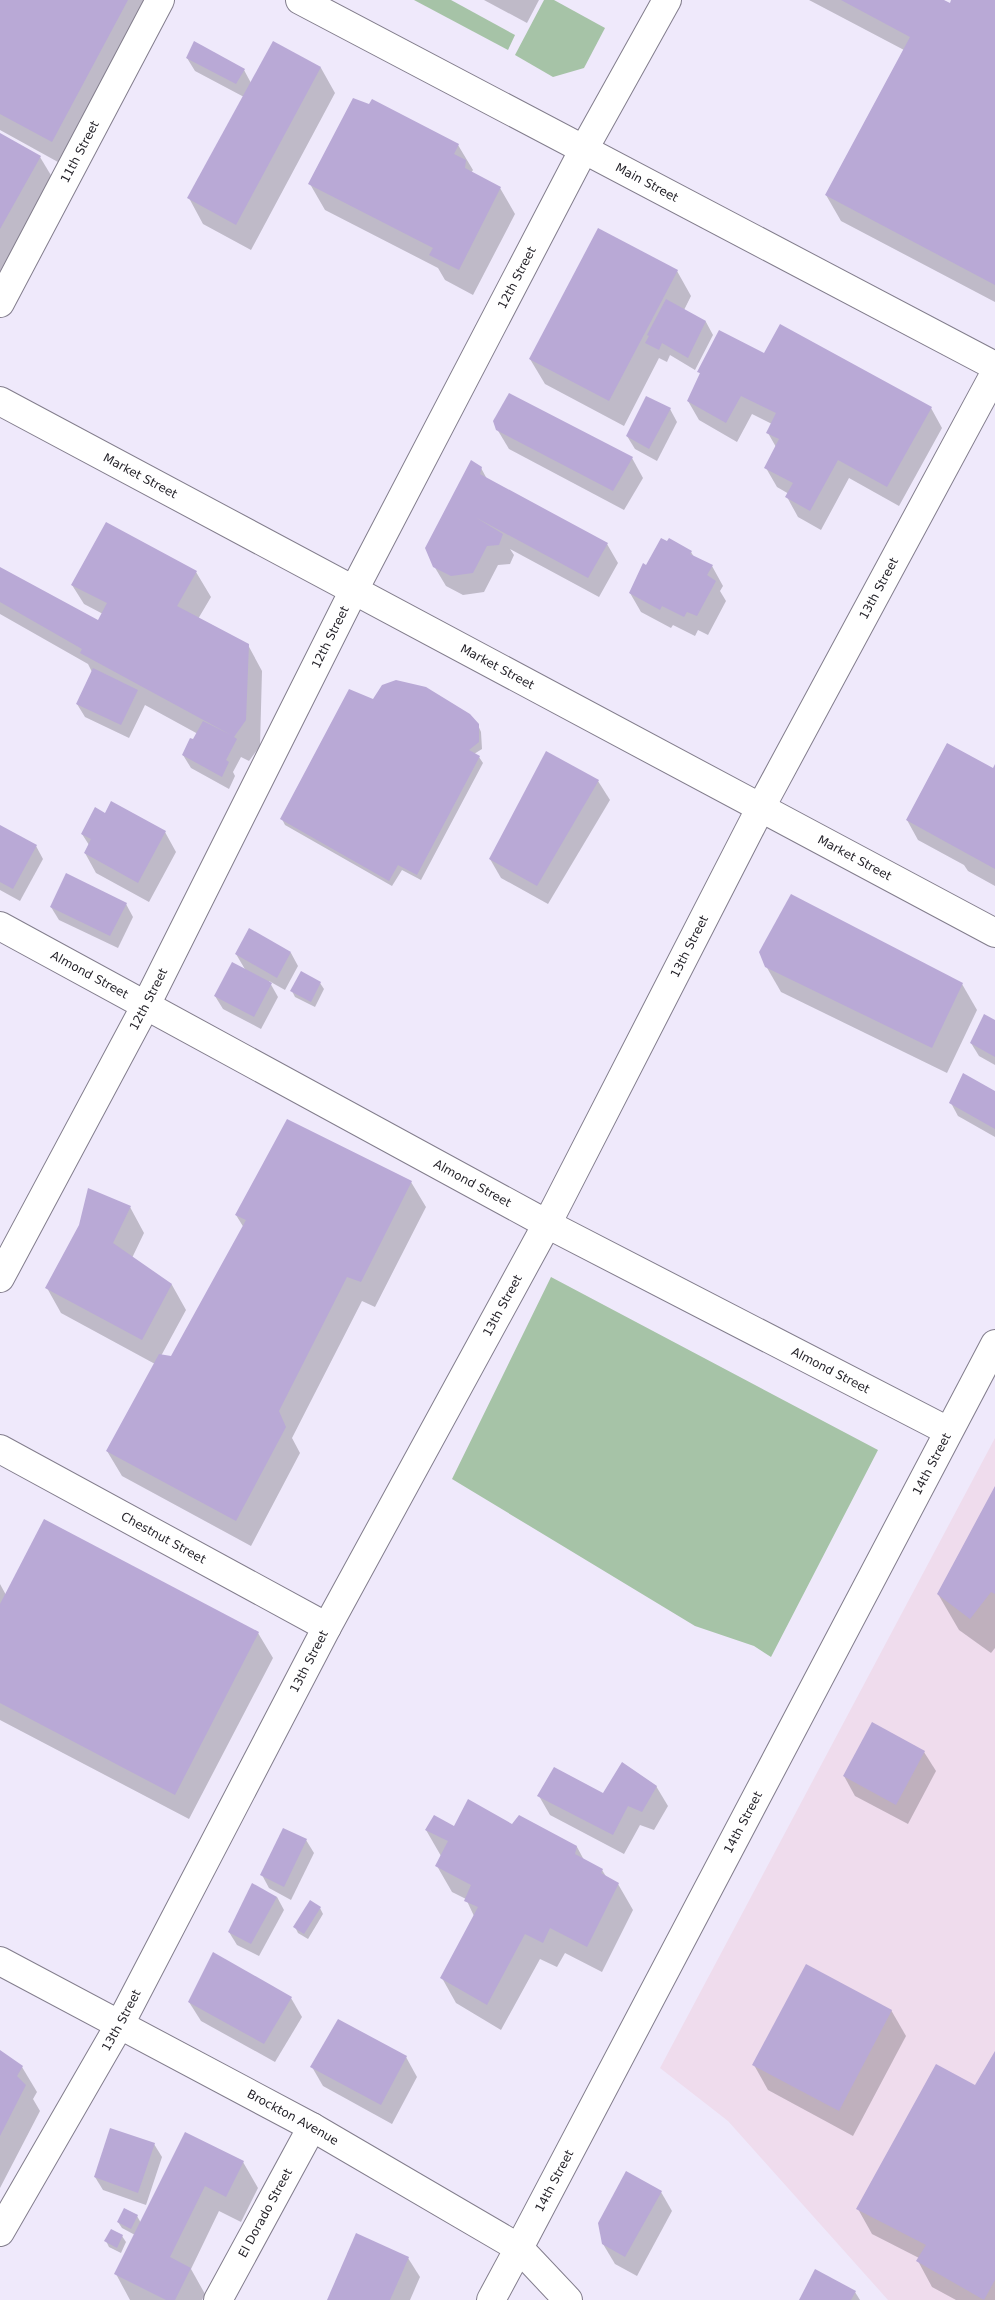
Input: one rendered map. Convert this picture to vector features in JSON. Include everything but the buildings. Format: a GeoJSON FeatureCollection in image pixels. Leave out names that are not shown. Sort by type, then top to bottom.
{"type":"FeatureCollection","features":[{"type":"Feature","properties":{"kind":"street","name":"11th Street"},"geometry":{"type":"LineString","coordinates":[[0,303],[160,0]]}},
{"type":"Feature","properties":{"kind":"street","name":"Main Street"},"geometry":{"type":"LineString","coordinates":[[300,0],[995,366]]}},
{"type":"Feature","properties":{"kind":"street","name":"12th Street"},"geometry":{"type":"LineString","coordinates":[[0,1278],[146,1005],[354,590],[584,149],[667,0]]}},
{"type":"Feature","properties":{"kind":"street","name":"13th Street"},"geometry":{"type":"LineString","coordinates":[[0,2232],[120,2024],[327,1627],[547,1224],[761,807],[995,373]]}},
{"type":"Feature","properties":{"kind":"street","name":"Market Street"},"geometry":{"type":"LineString","coordinates":[[0,400],[995,933]]}},
{"type":"Feature","properties":{"kind":"street","name":"Almond Street"},"geometry":{"type":"LineString","coordinates":[[0,926],[547,1224],[948,1431]]}},
{"type":"Feature","properties":{"kind":"street","name":"14th Street"},"geometry":{"type":"LineString","coordinates":[[490,2300],[995,1344]]}},
{"type":"Feature","properties":{"kind":"street","name":"Chestnut Street"},"geometry":{"type":"LineString","coordinates":[[0,1449],[327,1627]]}},
{"type":"Feature","properties":{"kind":"street","name":"Brockton Avenue"},"geometry":{"type":"LineString","coordinates":[[0,1961],[312,2127],[519,2248],[568,2300]]}},
{"type":"Feature","properties":{"kind":"street","name":"El Dorado Street"},"geometry":{"type":"LineString","coordinates":[[218,2300],[312,2127]]}},
{"type":"Feature","properties":{"kind":"shaded area"},"geometry":{"type":"Polygon","coordinates":[[[995,1438],[995,2300],[888,2300],[728,2121],[660,2068],[995,1438]]]}},
{"type":"Feature","properties":{"kind":"green space"},"geometry":{"type":"Polygon","coordinates":[[[414,0],[451,0],[515,35],[508,50],[414,0]]]}},
{"type":"Feature","properties":{"kind":"green space"},"geometry":{"type":"Polygon","coordinates":[[[544,0],[554,0],[605,28],[584,68],[553,77],[515,55],[544,0]]]}},
{"type":"Feature","properties":{"kind":"green space"},"geometry":{"type":"Polygon","coordinates":[[[551,1277],[878,1450],[771,1657],[754,1646],[695,1626],[452,1479],[551,1277]]]}}]}
